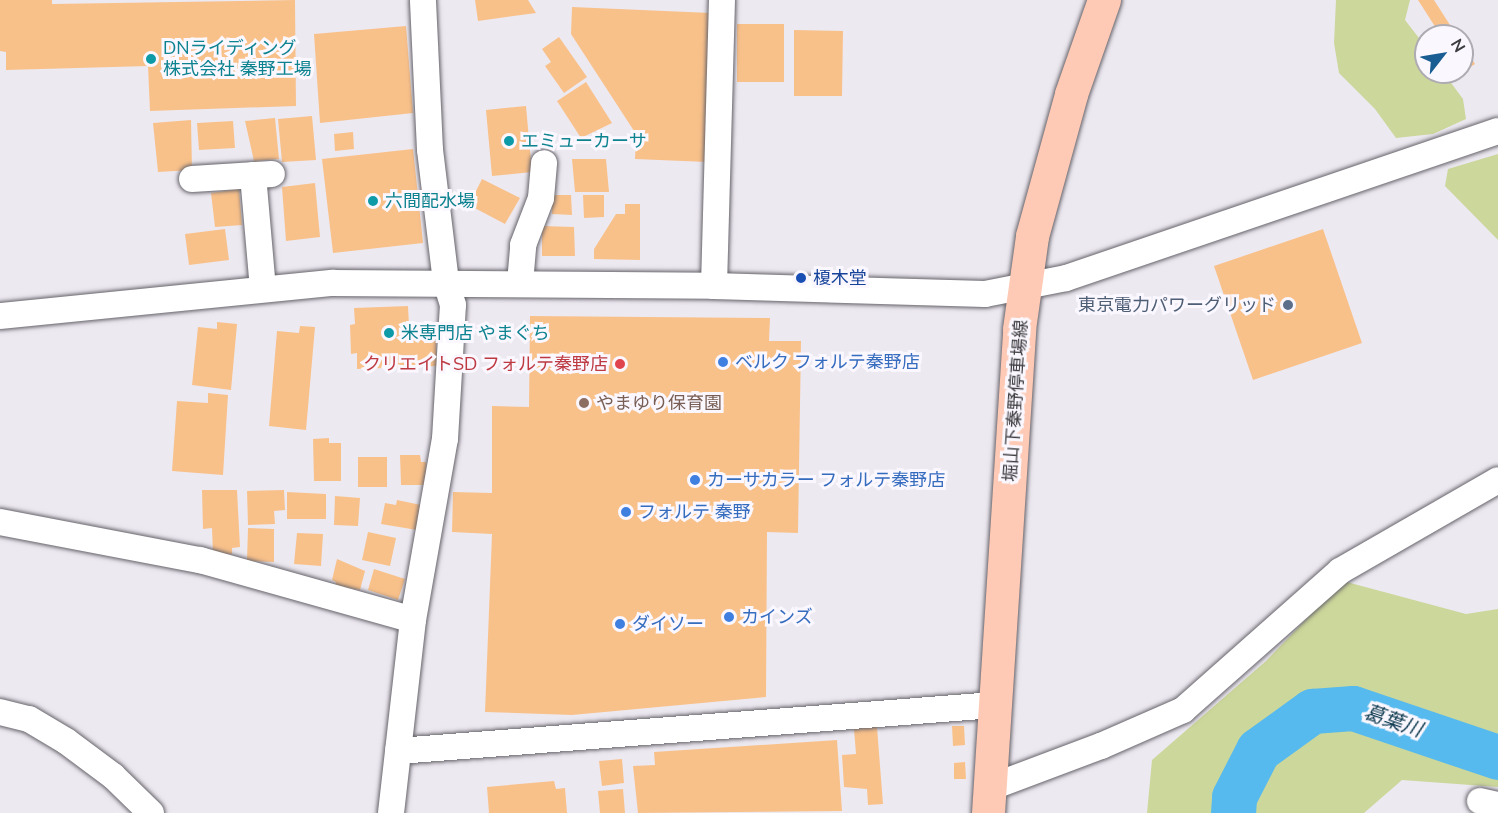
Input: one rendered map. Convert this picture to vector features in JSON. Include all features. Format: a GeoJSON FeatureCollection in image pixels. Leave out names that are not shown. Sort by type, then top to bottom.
{"type":"FeatureCollection","features":[{"type":"Feature","properties":{"kind":"main road","name":"堀山下秦野停車場線"},"geometry":{"type":"LineString","coordinates":[[989,800],[1019,329],[1027,288],[1032,236],[1071,94],[1104,0]]}},
{"type":"Feature","properties":{"kind":"street"},"geometry":{"type":"LineString","coordinates":[[391,813],[412,620],[446,440],[453,305],[446,282],[430,150],[423,0]]}},
{"type":"Feature","properties":{"kind":"street"},"geometry":{"type":"LineString","coordinates":[[714,286],[722,0]]}},
{"type":"Feature","properties":{"kind":"street"},"geometry":{"type":"LineString","coordinates":[[0,316],[332,283],[446,282],[714,286],[985,294],[1027,288],[1077,275],[1494,132]]}},
{"type":"Feature","properties":{"kind":"street"},"geometry":{"type":"LineString","coordinates":[[520,283],[523,245],[541,198],[544,163]]}},
{"type":"Feature","properties":{"kind":"street"},"geometry":{"type":"LineString","coordinates":[[192,179],[262,175],[263,289]]}},
{"type":"Feature","properties":{"kind":"street"},"geometry":{"type":"LineString","coordinates":[[989,800],[1183,710],[1341,570],[1498,480]]}},
{"type":"Feature","properties":{"kind":"street"},"geometry":{"type":"LineString","coordinates":[[0,522],[200,560],[412,620]]}},
{"type":"Feature","properties":{"kind":"street"},"geometry":{"type":"LineString","coordinates":[[398,751],[995,705]]}},
{"type":"Feature","properties":{"kind":"street"},"geometry":{"type":"LineString","coordinates":[[0,712],[29,719],[66,741],[113,776],[151,813]]}},
{"type":"Feature","properties":{"kind":"green space"},"geometry":{"type":"Polygon","coordinates":[[[1336,0],[1410,0],[1405,20],[1414,32],[1414,84],[1452,84],[1463,99],[1466,119],[1433,134],[1396,138],[1375,109],[1339,73],[1334,43],[1336,0]]]}},
{"type":"Feature","properties":{"kind":"green space"},"geometry":{"type":"Polygon","coordinates":[[[1498,154],[1498,240],[1445,186],[1448,169],[1498,154]]]}},
{"type":"Feature","properties":{"kind":"green space"},"geometry":{"type":"Polygon","coordinates":[[[1343,581],[1466,614],[1498,609],[1498,787],[1402,780],[1364,813],[1147,813],[1152,760],[1266,661],[1343,581]]]}},
{"type":"Feature","properties":{"kind":"building","name":"DNライディング 株式会社 秦野工場"},"geometry":{"type":"Polygon","coordinates":[[[0,0],[52,0],[52,4],[295,0],[296,106],[150,111],[148,66],[6,70],[6,52],[0,51],[0,0]]]}},
{"type":"Feature","properties":{"kind":"building"},"geometry":{"type":"Polygon","coordinates":[[[475,0],[528,0],[536,13],[478,21],[475,0]]]}},
{"type":"Feature","properties":{"kind":"building"},"geometry":{"type":"Polygon","coordinates":[[[1418,0],[1434,0],[1449,24],[1433,24],[1418,0]]]}},
{"type":"Feature","properties":{"kind":"building"},"geometry":{"type":"Polygon","coordinates":[[[572,7],[711,13],[707,162],[635,159],[636,134],[571,34],[572,7]]]}},
{"type":"Feature","properties":{"kind":"building"},"geometry":{"type":"Polygon","coordinates":[[[737,24],[784,24],[784,82],[737,82],[737,24]]]}},
{"type":"Feature","properties":{"kind":"building"},"geometry":{"type":"Polygon","coordinates":[[[406,26],[413,113],[320,123],[314,34],[406,26]]]}},
{"type":"Feature","properties":{"kind":"building"},"geometry":{"type":"Polygon","coordinates":[[[794,30],[843,31],[842,96],[794,96],[794,30]]]}},
{"type":"Feature","properties":{"kind":"building"},"geometry":{"type":"Polygon","coordinates":[[[559,37],[587,77],[564,93],[545,66],[551,62],[542,49],[559,37]]]}},
{"type":"Feature","properties":{"kind":"building"},"geometry":{"type":"Polygon","coordinates":[[[586,82],[612,123],[581,138],[557,101],[586,82]]]}},
{"type":"Feature","properties":{"kind":"building","name":"エミューカーサ"},"geometry":{"type":"Polygon","coordinates":[[[526,106],[532,172],[492,176],[486,110],[526,106]]]}},
{"type":"Feature","properties":{"kind":"building"},"geometry":{"type":"Polygon","coordinates":[[[312,116],[316,160],[282,162],[278,119],[312,116]]]}},
{"type":"Feature","properties":{"kind":"building"},"geometry":{"type":"Polygon","coordinates":[[[275,118],[279,159],[254,161],[245,121],[275,118]]]}},
{"type":"Feature","properties":{"kind":"building"},"geometry":{"type":"Polygon","coordinates":[[[191,120],[192,170],[158,172],[153,123],[191,120]]]}},
{"type":"Feature","properties":{"kind":"building"},"geometry":{"type":"Polygon","coordinates":[[[233,121],[235,148],[199,150],[197,123],[233,121]]]}},
{"type":"Feature","properties":{"kind":"building"},"geometry":{"type":"Polygon","coordinates":[[[353,132],[354,149],[335,151],[334,134],[353,132]]]}},
{"type":"Feature","properties":{"kind":"building","name":"六間配水場"},"geometry":{"type":"Polygon","coordinates":[[[413,149],[423,243],[333,253],[322,159],[413,149]]]}},
{"type":"Feature","properties":{"kind":"building"},"geometry":{"type":"Polygon","coordinates":[[[572,159],[606,159],[609,192],[575,192],[572,159]]]}},
{"type":"Feature","properties":{"kind":"building"},"geometry":{"type":"Polygon","coordinates":[[[482,179],[520,198],[505,224],[469,205],[482,179]]]}},
{"type":"Feature","properties":{"kind":"building"},"geometry":{"type":"Polygon","coordinates":[[[315,183],[320,237],[286,241],[282,187],[315,183]]]}},
{"type":"Feature","properties":{"kind":"building"},"geometry":{"type":"Polygon","coordinates":[[[239,189],[242,225],[215,227],[211,193],[239,189]]]}},
{"type":"Feature","properties":{"kind":"building"},"geometry":{"type":"Polygon","coordinates":[[[552,195],[571,195],[572,215],[552,214],[552,195]]]}},
{"type":"Feature","properties":{"kind":"building"},"geometry":{"type":"Polygon","coordinates":[[[583,195],[604,195],[604,217],[584,218],[583,195]]]}},
{"type":"Feature","properties":{"kind":"building"},"geometry":{"type":"Polygon","coordinates":[[[625,204],[640,204],[640,260],[594,259],[594,249],[616,214],[625,214],[625,204]]]}},
{"type":"Feature","properties":{"kind":"building"},"geometry":{"type":"Polygon","coordinates":[[[542,226],[574,227],[575,256],[542,256],[542,226]]]}},
{"type":"Feature","properties":{"kind":"building"},"geometry":{"type":"Polygon","coordinates":[[[225,229],[229,260],[189,265],[185,234],[225,229]]]}},
{"type":"Feature","properties":{"kind":"building","name":"東京電力パワーグリッド"},"geometry":{"type":"Polygon","coordinates":[[[1323,229],[1362,343],[1253,380],[1214,266],[1323,229]]]}},
{"type":"Feature","properties":{"kind":"building","name":"米専門店 やまぐち"},"geometry":{"type":"Polygon","coordinates":[[[408,306],[409,325],[428,325],[429,341],[436,341],[437,366],[357,369],[357,353],[351,354],[350,325],[355,324],[354,308],[408,306]]]}},
{"type":"Feature","properties":{"kind":"building","name":"フォルテ 秦野"},"geometry":{"type":"Polygon","coordinates":[[[530,316],[770,318],[769,341],[801,341],[798,533],[767,532],[766,697],[572,715],[485,712],[492,534],[452,532],[453,492],[492,493],[492,406],[529,407],[530,316]]]}},
{"type":"Feature","properties":{"kind":"building"},"geometry":{"type":"Polygon","coordinates":[[[217,322],[237,324],[231,390],[192,385],[198,327],[217,329],[217,322]]]}},
{"type":"Feature","properties":{"kind":"building"},"geometry":{"type":"Polygon","coordinates":[[[300,326],[315,327],[306,430],[269,426],[277,331],[299,333],[300,326]]]}},
{"type":"Feature","properties":{"kind":"building"},"geometry":{"type":"Polygon","coordinates":[[[208,393],[228,395],[223,475],[172,471],[177,401],[208,403],[208,393]]]}},
{"type":"Feature","properties":{"kind":"building"},"geometry":{"type":"Polygon","coordinates":[[[329,438],[329,443],[341,443],[341,481],[314,481],[313,439],[329,438]]]}},
{"type":"Feature","properties":{"kind":"building"},"geometry":{"type":"Polygon","coordinates":[[[400,455],[420,455],[421,462],[426,462],[427,485],[401,485],[400,455]]]}},
{"type":"Feature","properties":{"kind":"building"},"geometry":{"type":"Polygon","coordinates":[[[358,457],[387,457],[387,487],[358,487],[358,457]]]}},
{"type":"Feature","properties":{"kind":"building"},"geometry":{"type":"Polygon","coordinates":[[[202,490],[237,490],[240,547],[232,548],[232,554],[213,554],[212,528],[203,529],[202,490]]]}},
{"type":"Feature","properties":{"kind":"building"},"geometry":{"type":"Polygon","coordinates":[[[284,490],[285,510],[274,511],[275,524],[248,525],[247,491],[284,490]]]}},
{"type":"Feature","properties":{"kind":"building"},"geometry":{"type":"Polygon","coordinates":[[[287,492],[326,494],[326,519],[287,519],[287,492]]]}},
{"type":"Feature","properties":{"kind":"building"},"geometry":{"type":"Polygon","coordinates":[[[335,496],[360,498],[358,526],[334,525],[335,496]]]}},
{"type":"Feature","properties":{"kind":"building"},"geometry":{"type":"Polygon","coordinates":[[[397,500],[421,505],[417,530],[381,524],[385,503],[396,505],[397,500]]]}},
{"type":"Feature","properties":{"kind":"building"},"geometry":{"type":"Polygon","coordinates":[[[248,528],[274,529],[274,562],[247,561],[248,528]]]}},
{"type":"Feature","properties":{"kind":"building"},"geometry":{"type":"Polygon","coordinates":[[[368,532],[396,538],[390,566],[362,560],[368,532]]]}},
{"type":"Feature","properties":{"kind":"building"},"geometry":{"type":"Polygon","coordinates":[[[297,533],[323,534],[321,566],[294,564],[297,533]]]}},
{"type":"Feature","properties":{"kind":"building"},"geometry":{"type":"Polygon","coordinates":[[[337,559],[365,571],[360,590],[350,588],[349,592],[334,588],[336,582],[332,580],[337,559]]]}},
{"type":"Feature","properties":{"kind":"building"},"geometry":{"type":"Polygon","coordinates":[[[374,569],[405,579],[398,600],[368,590],[374,569]]]}},
{"type":"Feature","properties":{"kind":"building"},"geometry":{"type":"Polygon","coordinates":[[[952,726],[964,726],[965,745],[953,746],[952,726]]]}},
{"type":"Feature","properties":{"kind":"building"},"geometry":{"type":"Polygon","coordinates":[[[877,727],[883,804],[868,805],[867,789],[844,787],[842,755],[856,754],[854,729],[877,727]]]}},
{"type":"Feature","properties":{"kind":"building"},"geometry":{"type":"Polygon","coordinates":[[[837,740],[842,811],[638,813],[633,766],[655,765],[654,752],[837,740]]]}},
{"type":"Feature","properties":{"kind":"building"},"geometry":{"type":"Polygon","coordinates":[[[622,759],[624,783],[602,786],[599,761],[622,759]]]}},
{"type":"Feature","properties":{"kind":"building"},"geometry":{"type":"Polygon","coordinates":[[[965,762],[966,779],[954,779],[954,763],[965,762]]]}},
{"type":"Feature","properties":{"kind":"building"},"geometry":{"type":"Polygon","coordinates":[[[554,781],[556,789],[565,788],[567,813],[489,813],[487,787],[554,781]]]}},
{"type":"Feature","properties":{"kind":"building"},"geometry":{"type":"Polygon","coordinates":[[[623,789],[625,813],[600,813],[598,791],[623,789]]]}},
{"type":"Feature","properties":{"kind":"waterway","name":"葛葉川"},"geometry":{"type":"LineString","coordinates":[[1233,813],[1234,797],[1258,750],[1312,711],[1353,708],[1498,757]]}},
{"type":"Feature","properties":{"kind":"place","name":"DNライディング 株式会社 秦野工場"},"geometry":{"type":"Point","coordinates":[151,59]}},
{"type":"Feature","properties":{"kind":"place","name":"エミューカーサ"},"geometry":{"type":"Point","coordinates":[509,141]}},
{"type":"Feature","properties":{"kind":"place","name":"六間配水場"},"geometry":{"type":"Point","coordinates":[373,201]}},
{"type":"Feature","properties":{"kind":"place","name":"榎木堂"},"geometry":{"type":"Point","coordinates":[801,278]}},
{"type":"Feature","properties":{"kind":"place","name":"東京電力パワーグリッド"},"geometry":{"type":"Point","coordinates":[1288,305]}},
{"type":"Feature","properties":{"kind":"place","name":"米専門店 やまぐち"},"geometry":{"type":"Point","coordinates":[389,333]}},
{"type":"Feature","properties":{"kind":"place","name":"ベルク フォルテ秦野店"},"geometry":{"type":"Point","coordinates":[723,362]}},
{"type":"Feature","properties":{"kind":"place","name":"クリエイトSD フォルテ秦野店"},"geometry":{"type":"Point","coordinates":[620,364]}},
{"type":"Feature","properties":{"kind":"place","name":"やまゆり保育園"},"geometry":{"type":"Point","coordinates":[584,403]}},
{"type":"Feature","properties":{"kind":"place","name":"カーサカラー フォルテ秦野店"},"geometry":{"type":"Point","coordinates":[695,480]}},
{"type":"Feature","properties":{"kind":"place","name":"フォルテ 秦野"},"geometry":{"type":"Point","coordinates":[626,512]}},
{"type":"Feature","properties":{"kind":"place","name":"カインズ"},"geometry":{"type":"Point","coordinates":[729,617]}},
{"type":"Feature","properties":{"kind":"place","name":"ダイソー"},"geometry":{"type":"Point","coordinates":[620,624]}}]}
